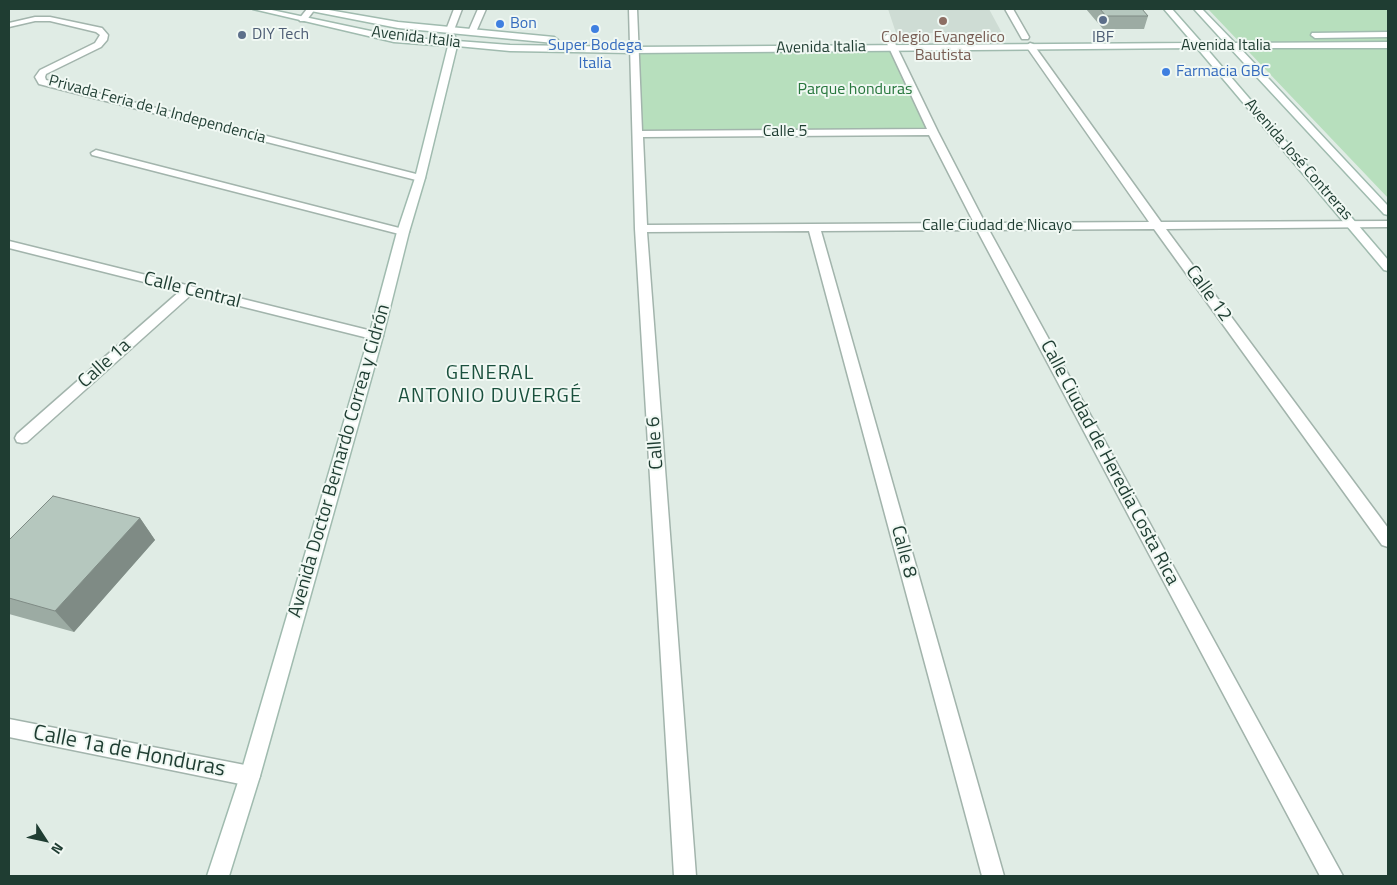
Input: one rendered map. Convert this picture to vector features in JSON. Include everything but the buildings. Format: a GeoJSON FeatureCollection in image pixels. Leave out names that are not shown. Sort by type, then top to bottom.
{"type":"FeatureCollection","features":[{"type":"Feature","properties":{"kind":"street","name":"Avenida Italia"},"geometry":{"type":"LineString","coordinates":[[257,9],[394,39],[452,37],[472,32],[563,40],[631,42],[1030,40],[1200,46],[1230,39]]}},
{"type":"Feature","properties":{"kind":"street","name":"Avenida Italia"},"geometry":{"type":"LineString","coordinates":[[311,9],[510,48],[631,42]]}},
{"type":"Feature","properties":{"kind":"street"},"geometry":{"type":"LineString","coordinates":[[303,19],[311,9]]}},
{"type":"Feature","properties":{"kind":"street","name":"Avenida Doctor Bernardo Correa y Cidrón"},"geometry":{"type":"LineString","coordinates":[[218,876],[250,776],[376,336],[403,232],[420,178],[458,9]]}},
{"type":"Feature","properties":{"kind":"street"},"geometry":{"type":"LineString","coordinates":[[452,37],[472,32],[482,9]]}},
{"type":"Feature","properties":{"kind":"street","name":"Calle 6"},"geometry":{"type":"LineString","coordinates":[[633,9],[631,42],[638,134],[641,229],[685,876]]}},
{"type":"Feature","properties":{"kind":"street","name":"Calle 12"},"geometry":{"type":"LineString","coordinates":[[1009,9],[1157,225],[1388,540]]}},
{"type":"Feature","properties":{"kind":"street","name":"Avenida José Contreras"},"geometry":{"type":"LineString","coordinates":[[1168,9],[1186,36],[1200,46],[1388,267]]}},
{"type":"Feature","properties":{"kind":"street","name":"Avenida José Contreras"},"geometry":{"type":"LineString","coordinates":[[1198,9],[1230,39],[1388,212]]}},
{"type":"Feature","properties":{"kind":"street","name":"Privada Feria de la Independencia"},"geometry":{"type":"LineString","coordinates":[[9,25],[35,19],[50,19],[99,30],[104,35],[104,40],[98,45],[43,72],[40,77],[42,82],[420,178]]}},
{"type":"Feature","properties":{"kind":"street"},"geometry":{"type":"LineString","coordinates":[[1301,35],[1388,35]]}},
{"type":"Feature","properties":{"kind":"street","name":"Avenida Italia"},"geometry":{"type":"LineString","coordinates":[[1186,36],[1388,45]]}},
{"type":"Feature","properties":{"kind":"street","name":"Avenida Italia"},"geometry":{"type":"LineString","coordinates":[[878,37],[893,40]]}},
{"type":"Feature","properties":{"kind":"street","name":"Avenida Italia"},"geometry":{"type":"LineString","coordinates":[[1015,37],[1030,40]]}},
{"type":"Feature","properties":{"kind":"street","name":"Calle Ciudad de Heredia Costa Rica"},"geometry":{"type":"LineString","coordinates":[[893,40],[933,132],[981,226],[1332,876]]}},
{"type":"Feature","properties":{"kind":"street","name":"Calle 5"},"geometry":{"type":"LineString","coordinates":[[638,134],[933,132]]}},
{"type":"Feature","properties":{"kind":"street"},"geometry":{"type":"LineString","coordinates":[[96,153],[403,232]]}},
{"type":"Feature","properties":{"kind":"street","name":"Calle Ciudad de Nicayo"},"geometry":{"type":"LineString","coordinates":[[641,229],[1388,224]]}},
{"type":"Feature","properties":{"kind":"street","name":"Calle 8"},"geometry":{"type":"LineString","coordinates":[[814,227],[992,876]]}},
{"type":"Feature","properties":{"kind":"street","name":"Calle Central"},"geometry":{"type":"LineString","coordinates":[[9,244],[376,336]]}},
{"type":"Feature","properties":{"kind":"street","name":"Calle 1a"},"geometry":{"type":"LineString","coordinates":[[22,438],[189,290]]}},
{"type":"Feature","properties":{"kind":"street","name":"Calle 1a de Honduras"},"geometry":{"type":"LineString","coordinates":[[9,728],[250,776]]}},
{"type":"Feature","properties":{"kind":"shaded area","name":"Colegio Evangelico Bautista"},"geometry":{"type":"Polygon","coordinates":[[[888,9],[989,9],[1002,33],[896,33],[888,9]]]}},
{"type":"Feature","properties":{"kind":"green space"},"geometry":{"type":"Polygon","coordinates":[[[1208,9],[1388,9],[1388,198],[1208,9]]]}},
{"type":"Feature","properties":{"kind":"green space","name":"Parque honduras"},"geometry":{"type":"Polygon","coordinates":[[[893,47],[933,132],[638,134],[634,50],[893,47]]]}},
{"type":"Feature","properties":{"kind":"place","name":"IBF"},"geometry":{"type":"Point","coordinates":[1103,20]}},
{"type":"Feature","properties":{"kind":"place","name":"Colegio Evangelico Bautista"},"geometry":{"type":"Point","coordinates":[943,21]}},
{"type":"Feature","properties":{"kind":"place","name":"Bon"},"geometry":{"type":"Point","coordinates":[500,24]}},
{"type":"Feature","properties":{"kind":"place","name":"Super Bodega Italia"},"geometry":{"type":"Point","coordinates":[595,29]}},
{"type":"Feature","properties":{"kind":"place","name":"DIY Tech"},"geometry":{"type":"Point","coordinates":[242,35]}},
{"type":"Feature","properties":{"kind":"place","name":"Farmacia GBC"},"geometry":{"type":"Point","coordinates":[1166,72]}},
{"type":"Feature","properties":{"kind":"district","name":"GENERAL ANTONIO DUVERGÉ"},"geometry":{"type":"Point","coordinates":[490,386]}}]}
